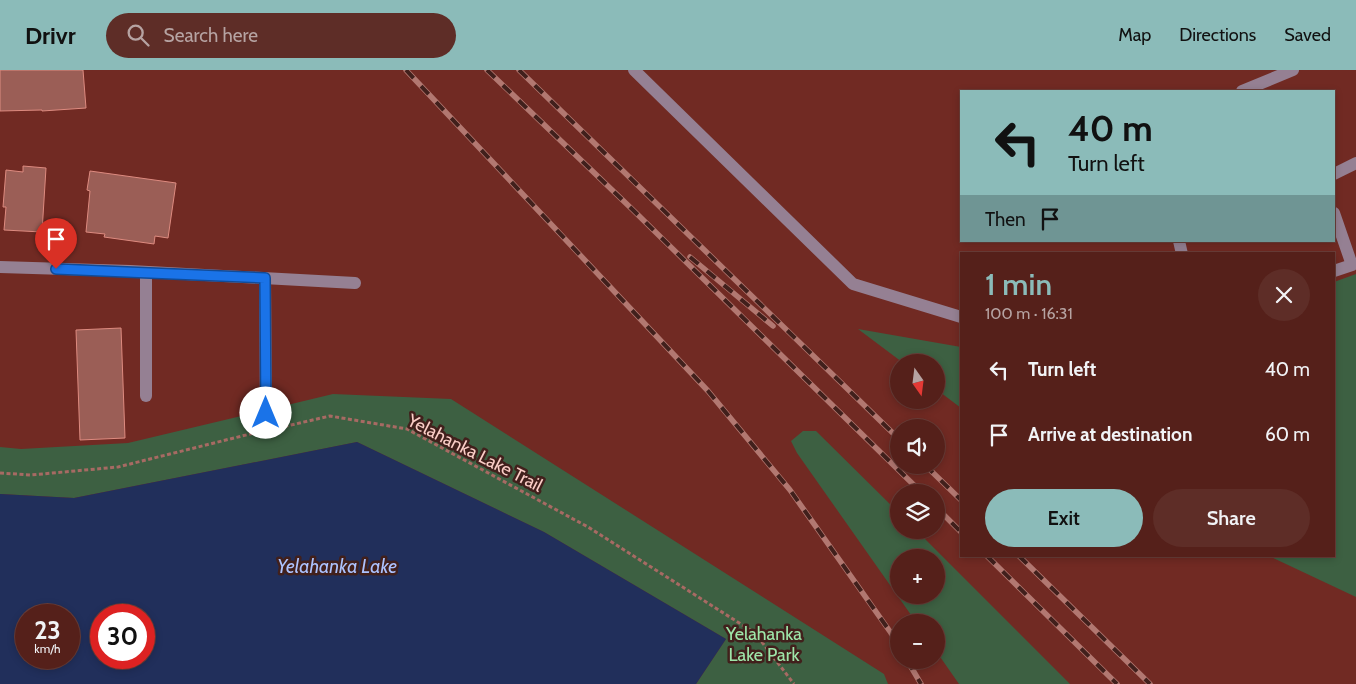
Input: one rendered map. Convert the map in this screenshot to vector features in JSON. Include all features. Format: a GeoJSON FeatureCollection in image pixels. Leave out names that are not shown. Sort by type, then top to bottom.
{"type":"FeatureCollection","features":[{"type":"Feature","properties":{"kind":"street"},"geometry":{"type":"LineString","coordinates":[[634,70],[853,284],[960,317]]}},
{"type":"Feature","properties":{"kind":"street"},"geometry":{"type":"LineString","coordinates":[[1244,90],[1293,70]]}},
{"type":"Feature","properties":{"kind":"street"},"geometry":{"type":"LineString","coordinates":[[1335,174],[1356,163]]}},
{"type":"Feature","properties":{"kind":"street"},"geometry":{"type":"LineString","coordinates":[[1335,216],[1352,265],[1335,271]]}},
{"type":"Feature","properties":{"kind":"street"},"geometry":{"type":"LineString","coordinates":[[0,267],[355,282]]}},
{"type":"Feature","properties":{"kind":"street"},"geometry":{"type":"LineString","coordinates":[[146,272],[146,396]]}},
{"type":"Feature","properties":{"kind":"street"},"geometry":{"type":"LineString","coordinates":[[265,278],[266,413]]}},
{"type":"Feature","properties":{"kind":"path","name":"Yelahanka Lake Trail"},"geometry":{"type":"LineString","coordinates":[[275,428],[330,416],[407,429],[588,527],[755,633],[794,684]]}},
{"type":"Feature","properties":{"kind":"path"},"geometry":{"type":"LineString","coordinates":[[0,473],[30,475],[118,467],[265,431]]}},
{"type":"Feature","properties":{"kind":"green space"},"geometry":{"type":"Polygon","coordinates":[[[1356,274],[1356,597],[1271,557],[1335,557],[1335,282],[1356,274]]]}},
{"type":"Feature","properties":{"kind":"green space"},"geometry":{"type":"Polygon","coordinates":[[[858,329],[960,347],[960,407],[945,396],[945,354],[891,354],[858,329]]]}},
{"type":"Feature","properties":{"kind":"green space","name":"Yelahanka Lake Park"},"geometry":{"type":"Polygon","coordinates":[[[333,394],[451,399],[884,674],[888,684],[696,684],[726,639],[544,532],[357,442],[74,498],[0,494],[0,447],[21,449],[128,443],[333,394]]]}},
{"type":"Feature","properties":{"kind":"green space"},"geometry":{"type":"Polygon","coordinates":[[[803,431],[816,431],[890,504],[890,539],[925,539],[935,549],[890,549],[890,585],[797,453],[791,441],[803,431]]]}},
{"type":"Feature","properties":{"kind":"green space"},"geometry":{"type":"Polygon","coordinates":[[[945,559],[1070,684],[959,684],[945,664],[945,614],[910,614],[903,604],[945,604],[945,559]]]}},
{"type":"Feature","properties":{"kind":"water","name":"Yelahanka Lake"},"geometry":{"type":"Polygon","coordinates":[[[357,442],[544,532],[726,639],[696,684],[0,684],[0,494],[74,498],[357,442]]]}},
{"type":"Feature","properties":{"kind":"building"},"geometry":{"type":"Polygon","coordinates":[[[0,70],[83,70],[86,108],[0,111],[0,70]]]}},
{"type":"Feature","properties":{"kind":"building"},"geometry":{"type":"Polygon","coordinates":[[[23,166],[46,168],[42,232],[4,230],[6,207],[3,207],[6,170],[23,172],[23,166]]]}},
{"type":"Feature","properties":{"kind":"building"},"geometry":{"type":"Polygon","coordinates":[[[90,171],[176,183],[168,238],[155,236],[154,244],[104,237],[105,234],[86,232],[90,191],[87,190],[90,171]]]}},
{"type":"Feature","properties":{"kind":"building"},"geometry":{"type":"Polygon","coordinates":[[[121,328],[125,438],[80,440],[76,330],[121,328]]]}},
{"type":"Feature","properties":{"kind":"railway"},"geometry":{"type":"LineString","coordinates":[[406,70],[708,391],[790,490],[890,632]]}},
{"type":"Feature","properties":{"kind":"railway"},"geometry":{"type":"LineString","coordinates":[[487,70],[913,484]]}},
{"type":"Feature","properties":{"kind":"railway"},"geometry":{"type":"LineString","coordinates":[[519,70],[890,430]]}},
{"type":"Feature","properties":{"kind":"railway"},"geometry":{"type":"LineString","coordinates":[[690,257],[773,326]]}},
{"type":"Feature","properties":{"kind":"railway"},"geometry":{"type":"LineString","coordinates":[[934,474],[960,499]]}},
{"type":"Feature","properties":{"kind":"railway"},"geometry":{"type":"LineString","coordinates":[[945,516],[960,531]]}},
{"type":"Feature","properties":{"kind":"railway"},"geometry":{"type":"LineString","coordinates":[[988,557],[1117,684]]}},
{"type":"Feature","properties":{"kind":"railway"},"geometry":{"type":"LineString","coordinates":[[1020,557],[1150,684]]}},
{"type":"Feature","properties":{"kind":"railway"},"geometry":{"type":"LineString","coordinates":[[912,669],[921,684]]}},
{"type":"Feature","properties":{"kind":"route"},"geometry":{"type":"LineString","coordinates":[[56,269],[265,278],[266,413]]}}]}
